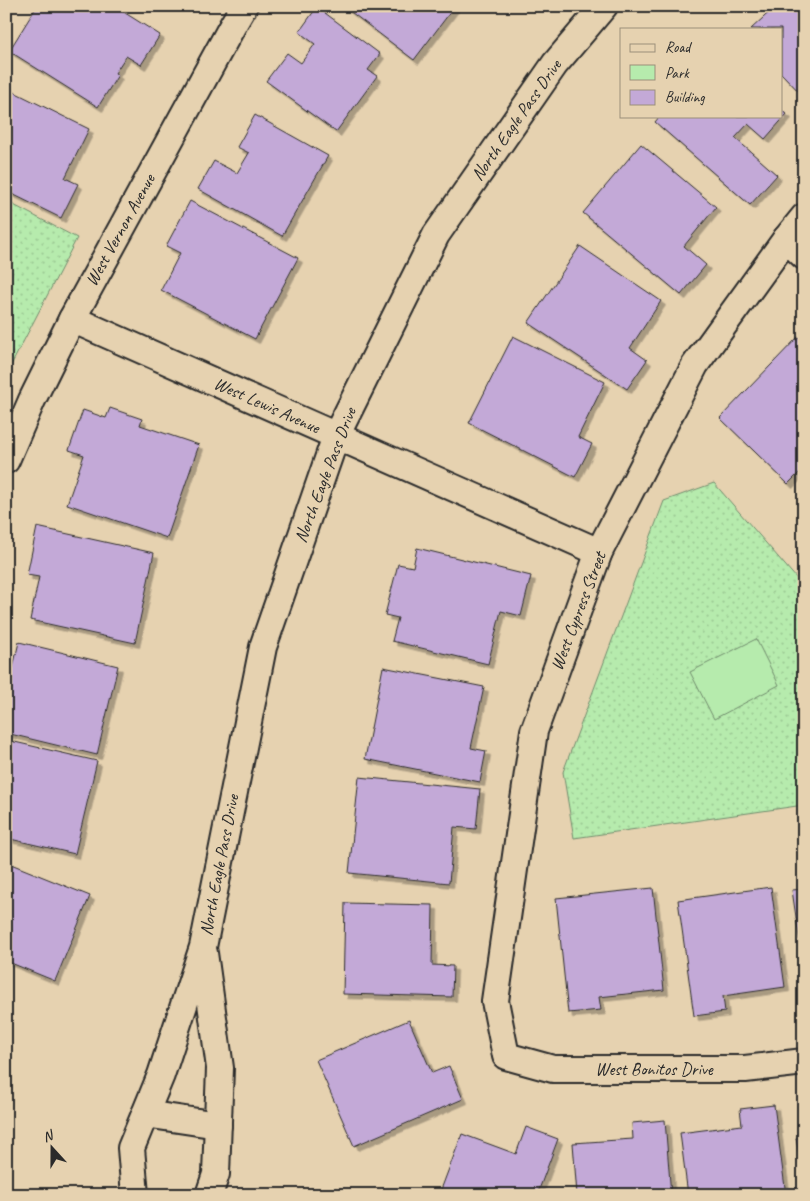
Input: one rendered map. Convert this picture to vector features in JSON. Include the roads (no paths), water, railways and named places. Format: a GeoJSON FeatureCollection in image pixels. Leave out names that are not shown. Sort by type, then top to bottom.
{"type":"FeatureCollection","features":[{"type":"Feature","properties":{"kind":"street","name":"West Vernon Avenue"},"geometry":{"type":"LineString","coordinates":[[6,460],[32,400],[72,319],[244,6]]}},
{"type":"Feature","properties":{"kind":"street","name":"North Eagle Pass Drive"},"geometry":{"type":"LineString","coordinates":[[134,1195],[131,1148],[161,1075],[203,947],[263,647],[336,436],[436,235],[555,64],[604,6]]}},
{"type":"Feature","properties":{"kind":"street","name":"West Cypress Street"},"geometry":{"type":"LineString","coordinates":[[506,1056],[494,1001],[534,732],[599,552],[695,365],[795,247],[804,217]]}},
{"type":"Feature","properties":{"kind":"street","name":"West Lewis Avenue"},"geometry":{"type":"LineString","coordinates":[[72,319],[599,552]]}},
{"type":"Feature","properties":{"kind":"street","name":"North Eagle Pass Drive"},"geometry":{"type":"LineString","coordinates":[[203,947],[220,1068],[216,1174],[209,1195]]}},
{"type":"Feature","properties":{"kind":"street","name":"West Bonitos Drive"},"geometry":{"type":"LineString","coordinates":[[506,1056],[553,1069],[745,1069],[804,1062]]}},
{"type":"Feature","properties":{"kind":"street"},"geometry":{"type":"LineString","coordinates":[[145,1114],[218,1125]]}}]}
